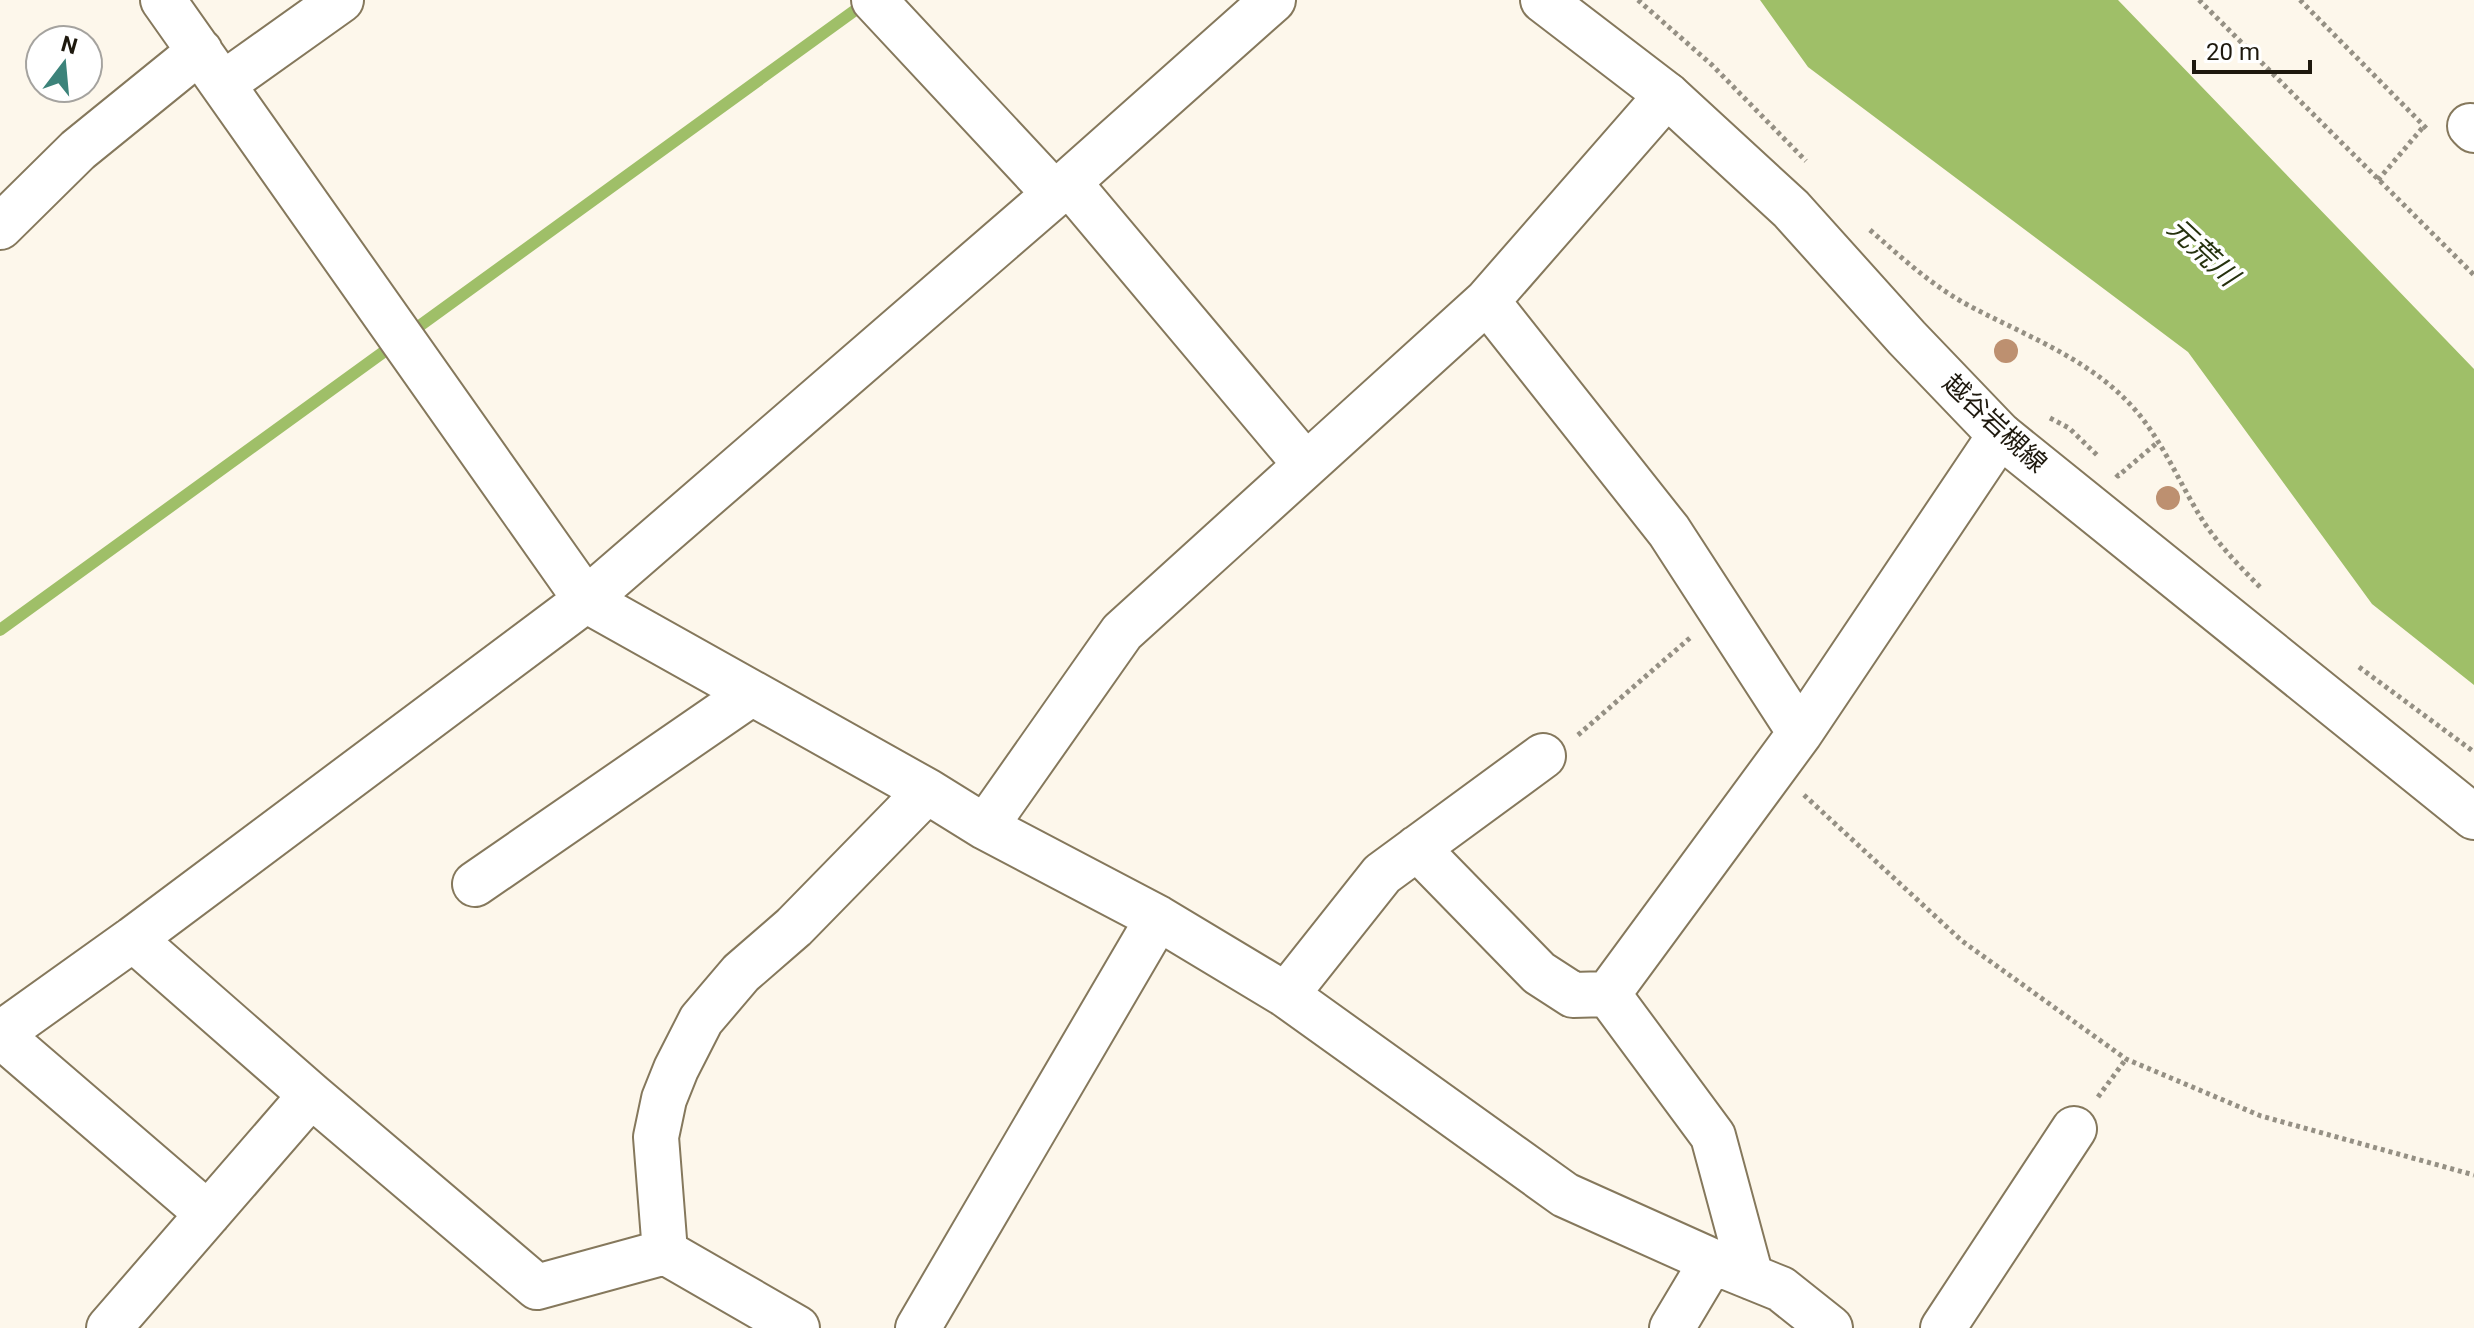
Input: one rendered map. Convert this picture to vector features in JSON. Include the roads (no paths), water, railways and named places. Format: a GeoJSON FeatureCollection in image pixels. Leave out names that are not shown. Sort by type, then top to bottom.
{"type":"FeatureCollection","features":[{"type":"Feature","properties":{"kind":"street"},"geometry":{"type":"LineString","coordinates":[[163,0],[586,600],[927,791],[985,827],[1158,918],[1286,995],[1565,1195],[1781,1289],[1830,1328]]}},
{"type":"Feature","properties":{"kind":"street"},"geometry":{"type":"LineString","coordinates":[[0,227],[78,150],[212,68],[341,0]]}},
{"type":"Feature","properties":{"kind":"street"},"geometry":{"type":"LineString","coordinates":[[874,0],[1062,188],[1306,465]]}},
{"type":"Feature","properties":{"kind":"street"},"geometry":{"type":"LineString","coordinates":[[208,1214],[0,1034],[133,939],[586,600],[1062,188],[1273,0]]}},
{"type":"Feature","properties":{"kind":"street","name":"越谷岩槻線"},"geometry":{"type":"LineString","coordinates":[[1543,0],[1667,95],[1791,209],[1907,338],[2000,435],[2474,817]]}},
{"type":"Feature","properties":{"kind":"street"},"geometry":{"type":"LineString","coordinates":[[985,827],[1122,632],[1487,301],[1667,95]]}},
{"type":"Feature","properties":{"kind":"street"},"geometry":{"type":"LineString","coordinates":[[1487,301],[1669,531],[1800,733]]}},
{"type":"Feature","properties":{"kind":"street"},"geometry":{"type":"LineString","coordinates":[[1608,994],[1800,733],[2000,435]]}},
{"type":"Feature","properties":{"kind":"street"},"geometry":{"type":"LineString","coordinates":[[475,884],[752,693]]}},
{"type":"Feature","properties":{"kind":"street"},"geometry":{"type":"LineString","coordinates":[[1286,995],[1382,874],[1543,756]]}},
{"type":"Feature","properties":{"kind":"street"},"geometry":{"type":"LineString","coordinates":[[665,1252],[656,1137],[664,1099],[701,1020],[741,973],[794,927],[927,791]]}},
{"type":"Feature","properties":{"kind":"street"},"geometry":{"type":"LineString","coordinates":[[1417,848],[1539,973],[1573,995],[1608,994]]}},
{"type":"Feature","properties":{"kind":"street"},"geometry":{"type":"LineString","coordinates":[[918,1328],[1158,918]]}},
{"type":"Feature","properties":{"kind":"street"},"geometry":{"type":"LineString","coordinates":[[133,939],[537,1287],[665,1252],[797,1328]]}},
{"type":"Feature","properties":{"kind":"street"},"geometry":{"type":"LineString","coordinates":[[1608,994],[1713,1136],[1751,1277]]}},
{"type":"Feature","properties":{"kind":"street"},"geometry":{"type":"LineString","coordinates":[[109,1328],[311,1095]]}},
{"type":"Feature","properties":{"kind":"street"},"geometry":{"type":"LineString","coordinates":[[1943,1328],[2074,1129]]}},
{"type":"Feature","properties":{"kind":"street"},"geometry":{"type":"LineString","coordinates":[[1672,1328],[1712,1261]]}},
{"type":"Feature","properties":{"kind":"water","name":"元荒川"},"geometry":{"type":"Polygon","coordinates":[[[1760,0],[2118,0],[2474,369],[2474,685],[2372,604],[2188,352],[1808,67],[1760,0]]]}},
{"type":"Feature","properties":{"kind":"waterway"},"geometry":{"type":"LineString","coordinates":[[0,630],[854,11]]}}]}
